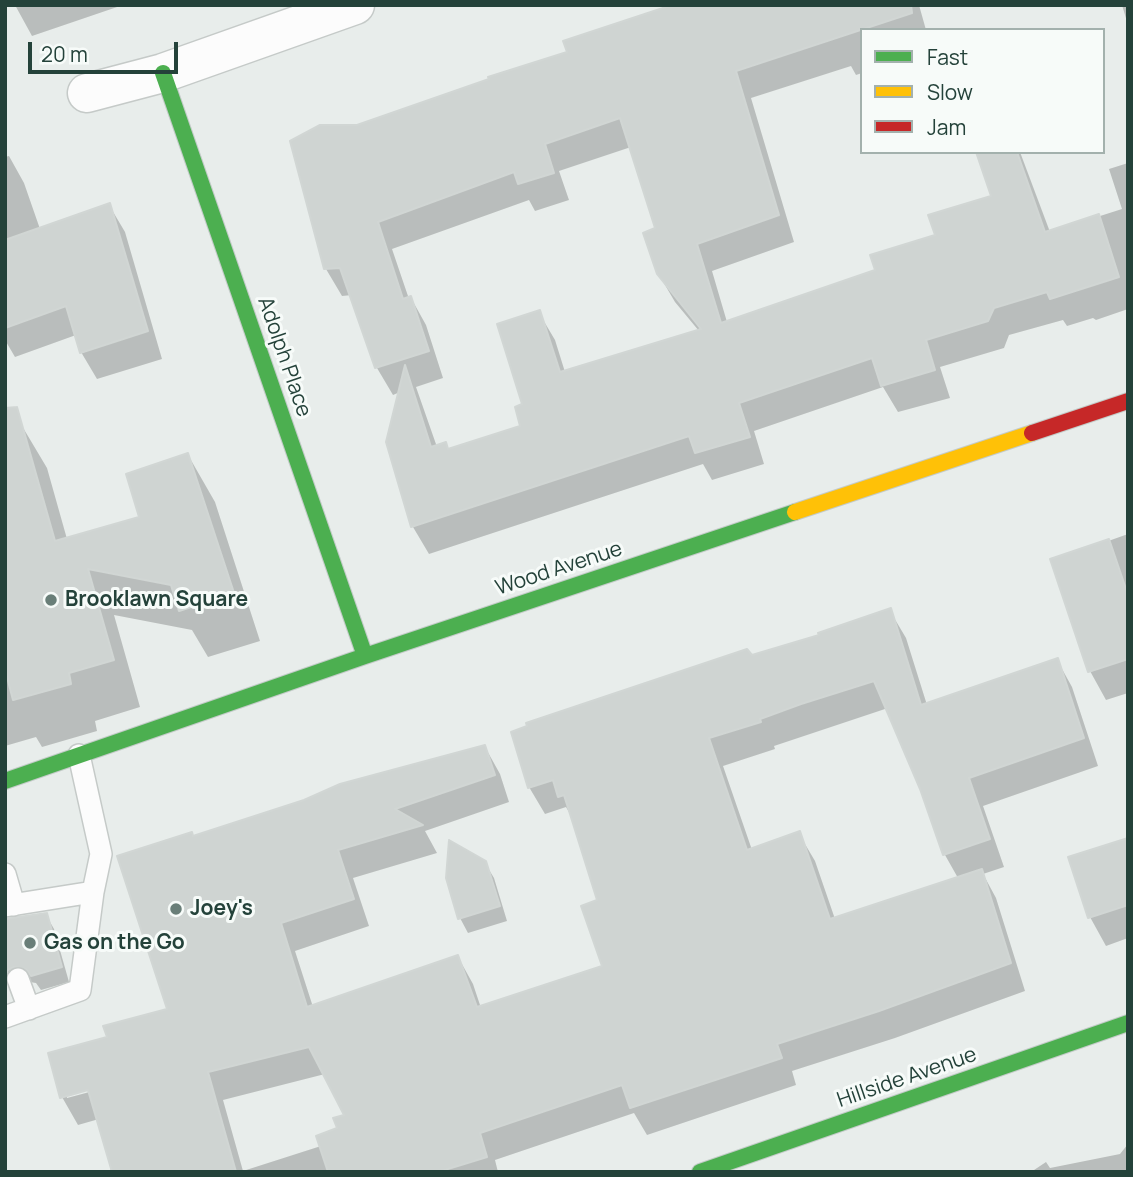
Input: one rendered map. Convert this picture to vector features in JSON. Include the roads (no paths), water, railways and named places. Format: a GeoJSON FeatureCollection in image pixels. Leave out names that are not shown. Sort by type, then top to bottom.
{"type":"FeatureCollection","features":[{"type":"Feature","properties":{"kind":"street"},"geometry":{"type":"LineString","coordinates":[[88,93],[163,73],[355,5]]}},
{"type":"Feature","properties":{"kind":"street","name":"Adolph Place"},"geometry":{"type":"LineString","coordinates":[[163,73],[365,656]]}},
{"type":"Feature","properties":{"kind":"street","name":"Wood Avenue"},"geometry":{"type":"LineString","coordinates":[[5,781],[365,656],[1128,401]]}},
{"type":"Feature","properties":{"kind":"street","name":"Hillside Avenue"},"geometry":{"type":"LineString","coordinates":[[700,1172],[1128,1023]]}},
{"type":"Feature","properties":{"kind":"lane"},"geometry":{"type":"LineString","coordinates":[[5,1017],[80,990],[93,892],[101,854],[79,755]]}},
{"type":"Feature","properties":{"kind":"lane"},"geometry":{"type":"LineString","coordinates":[[5,874],[10,905],[93,892]]}},
{"type":"Feature","properties":{"kind":"lane"},"geometry":{"type":"LineString","coordinates":[[18,979],[29,1009]]}},
{"type":"Feature","properties":{"kind":"place","name":"Brooklawn Square"},"geometry":{"type":"Point","coordinates":[51,600]}},
{"type":"Feature","properties":{"kind":"place","name":"Joey's"},"geometry":{"type":"Point","coordinates":[176,909]}},
{"type":"Feature","properties":{"kind":"place","name":"Gas on the Go"},"geometry":{"type":"Point","coordinates":[30,943]}}]}
